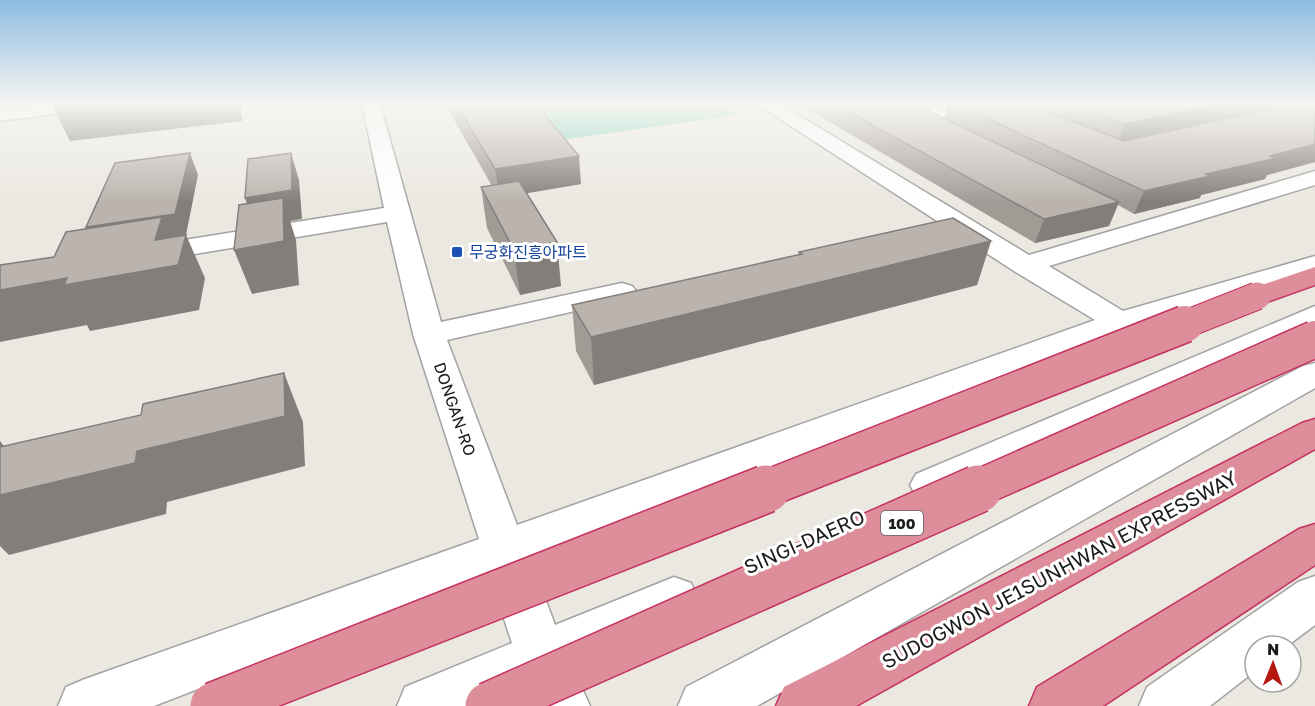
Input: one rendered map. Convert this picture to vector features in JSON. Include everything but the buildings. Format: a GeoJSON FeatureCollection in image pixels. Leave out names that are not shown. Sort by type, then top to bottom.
{"type":"FeatureCollection","features":[{"type":"Feature","properties":{"kind":"highway"},"geometry":{"type":"LineString","coordinates":[[214,706],[1315,275]]}},
{"type":"Feature","properties":{"kind":"highway","name":"100"},"geometry":{"type":"LineString","coordinates":[[489,706],[1315,339]]}},
{"type":"Feature","properties":{"kind":"highway","name":"SUDOGWON JE1SUNHWAN EXPRESSWAY"},"geometry":{"type":"LineString","coordinates":[[803,706],[1315,432]]}},
{"type":"Feature","properties":{"kind":"highway"},"geometry":{"type":"LineString","coordinates":[[1056,706],[1315,542]]}},
{"type":"Feature","properties":{"kind":"street","name":"DONGAN-RO"},"geometry":{"type":"LineString","coordinates":[[379,137],[429,334],[541,655],[563,706]]}},
{"type":"Feature","properties":{"kind":"street"},"geometry":{"type":"LineString","coordinates":[[791,137],[1044,302]]}},
{"type":"Feature","properties":{"kind":"street"},"geometry":{"type":"LineString","coordinates":[[818,137],[1119,322]]}},
{"type":"Feature","properties":{"kind":"street"},"geometry":{"type":"LineString","coordinates":[[1024,265],[1315,178]]}},
{"type":"Feature","properties":{"kind":"street"},"geometry":{"type":"LineString","coordinates":[[123,258],[397,213]]}},
{"type":"Feature","properties":{"kind":"street"},"geometry":{"type":"LineString","coordinates":[[1113,215],[1144,231]]}},
{"type":"Feature","properties":{"kind":"street"},"geometry":{"type":"LineString","coordinates":[[85,706],[1119,322],[1315,264]]}},
{"type":"Feature","properties":{"kind":"street"},"geometry":{"type":"LineString","coordinates":[[429,334],[622,292]]}},
{"type":"Feature","properties":{"kind":"street","name":"SINGI-DAERO"},"geometry":{"type":"LineString","coordinates":[[424,706],[672,600],[1315,315]]}},
{"type":"Feature","properties":{"kind":"street"},"geometry":{"type":"LineString","coordinates":[[705,706],[1315,374]]}},
{"type":"Feature","properties":{"kind":"street"},"geometry":{"type":"LineString","coordinates":[[1166,706],[1315,597]]}},
{"type":"Feature","properties":{"kind":"green space"},"geometry":{"type":"Polygon","coordinates":[[[558,137],[582,137],[561,140],[558,137]]]}},
{"type":"Feature","properties":{"kind":"place","name":"무궁화진흥아파트"},"geometry":{"type":"Point","coordinates":[457,252]}}]}
